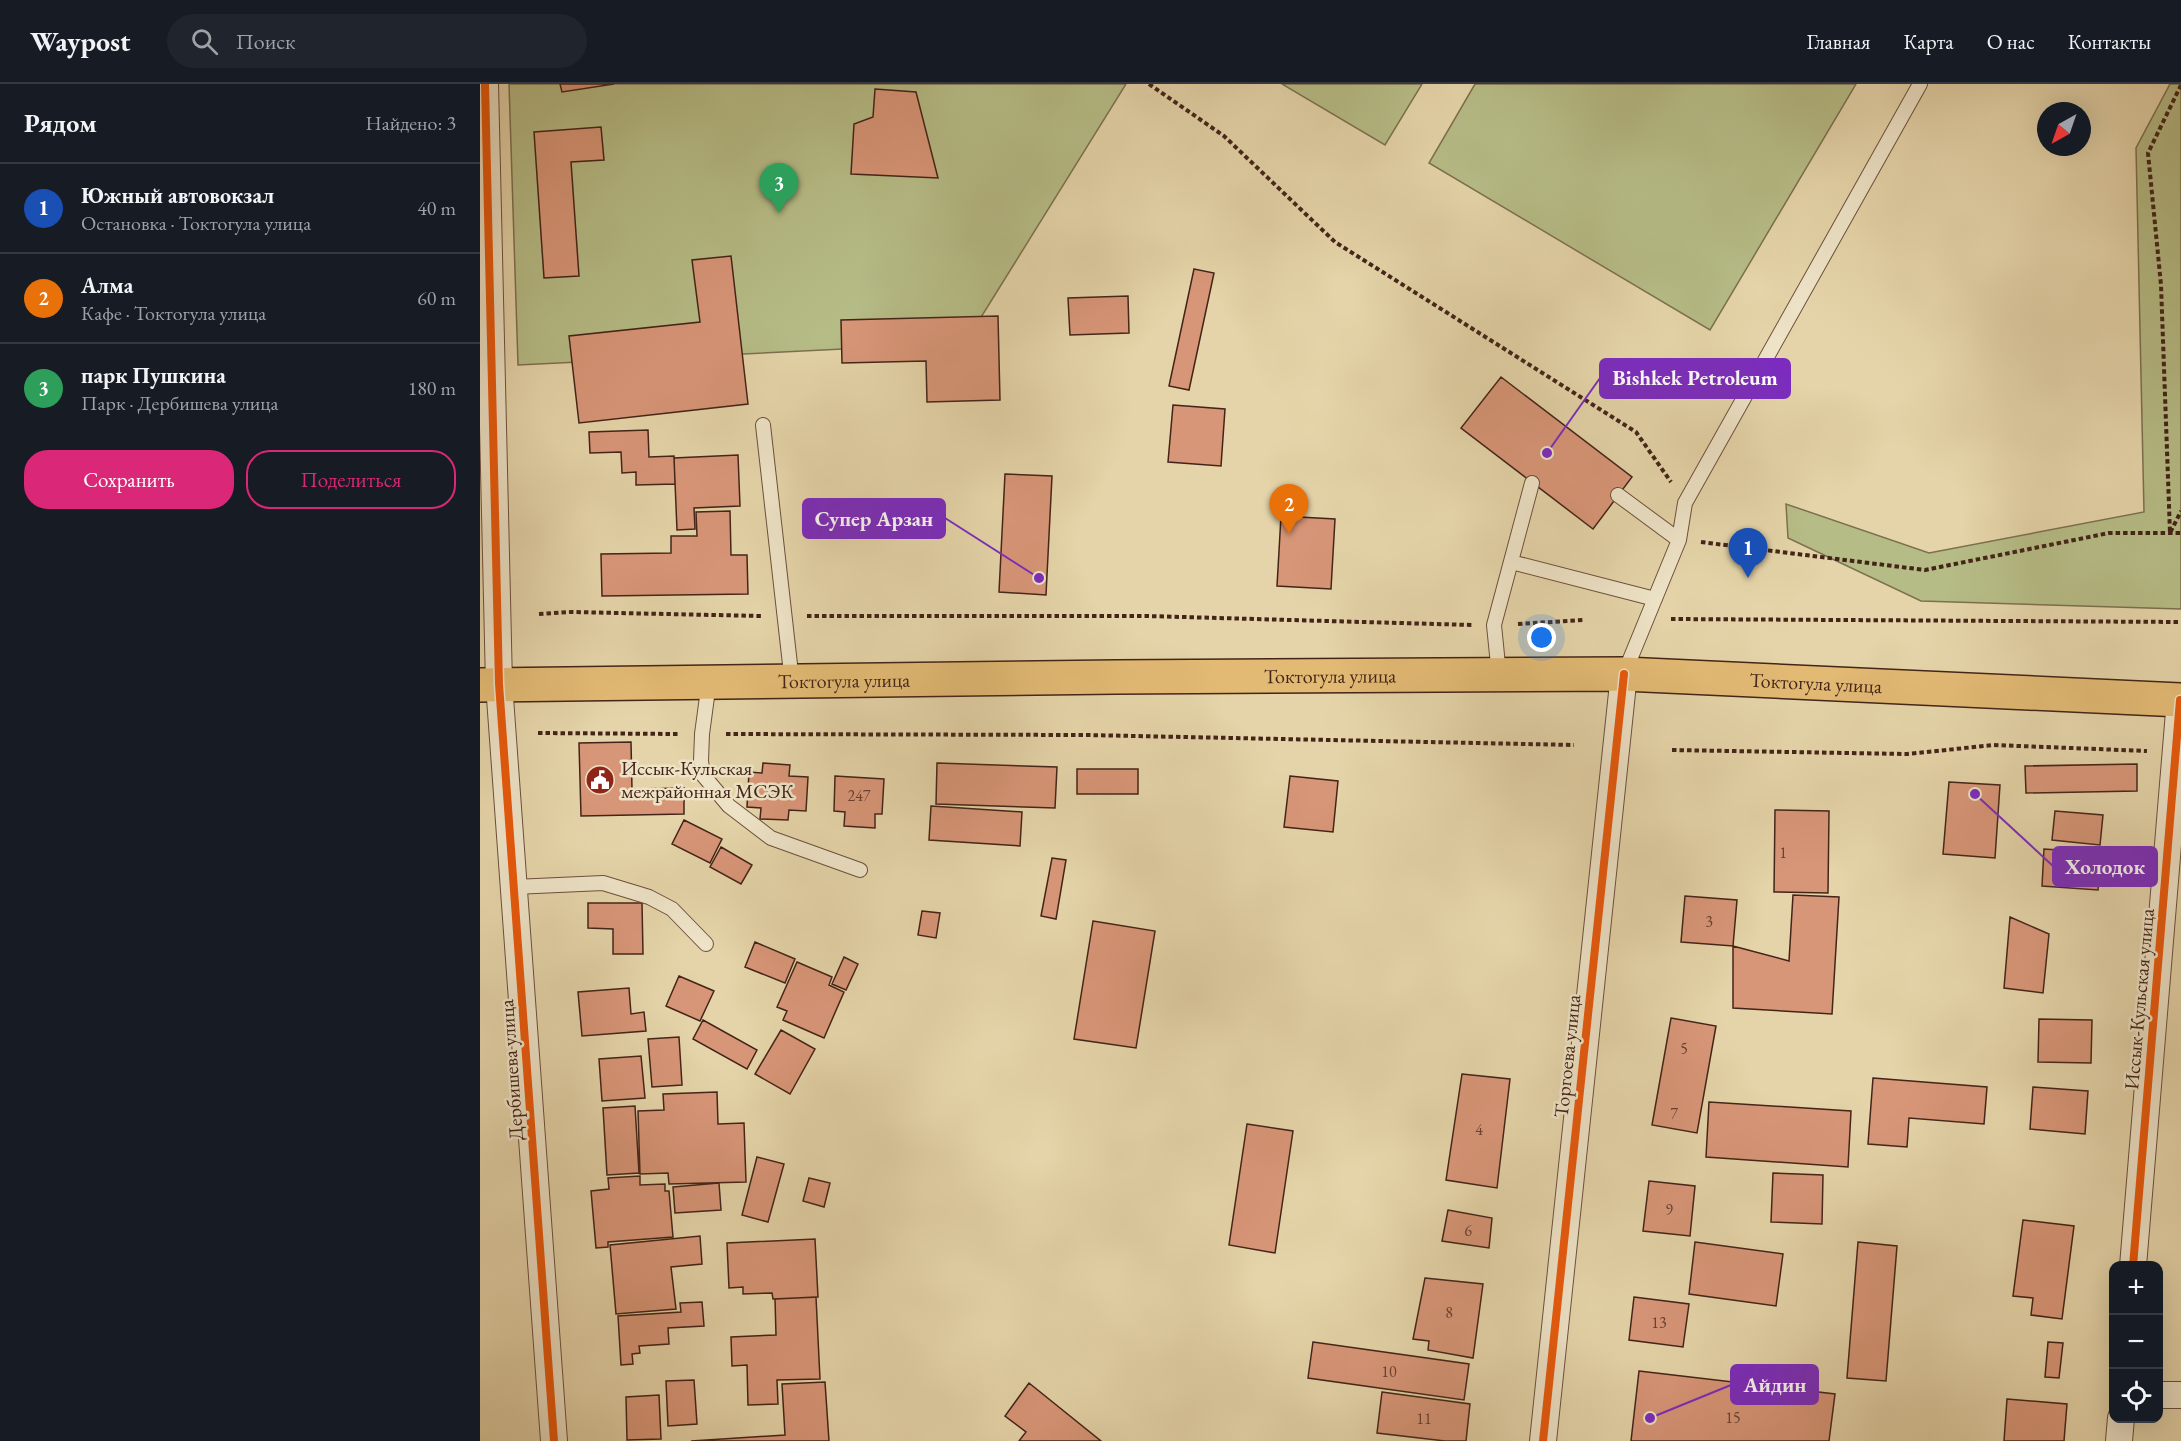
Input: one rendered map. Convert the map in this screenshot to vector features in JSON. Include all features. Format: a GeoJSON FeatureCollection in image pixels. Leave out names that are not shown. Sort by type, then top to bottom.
{"type":"FeatureCollection","features":[{"type":"Feature","properties":{"kind":"highway","name":"Токтогула улица"},"geometry":{"type":"LineString","coordinates":[[490,684],[1624,674],[2181,700]]}},
{"type":"Feature","properties":{"kind":"street","name":"Дербишева улица"},"geometry":{"type":"LineString","coordinates":[[485,84],[490,684],[514,887],[554,1441]]}},
{"type":"Feature","properties":{"kind":"street","name":"Торгоева улица"},"geometry":{"type":"LineString","coordinates":[[1543,1441],[1624,674]]}},
{"type":"Feature","properties":{"kind":"street","name":"Иссык-Кульская улица"},"geometry":{"type":"LineString","coordinates":[[2133,1261],[2181,700]]}},
{"type":"Feature","properties":{"kind":"street"},"geometry":{"type":"LineString","coordinates":[[2163,1395],[2181,1395]]}},
{"type":"Feature","properties":{"kind":"street"},"geometry":{"type":"LineString","coordinates":[[2119,1441],[2121,1423]]}},
{"type":"Feature","properties":{"kind":"lane"},"geometry":{"type":"LineString","coordinates":[[1624,674],[1679,540],[1685,503],[1920,84]]}},
{"type":"Feature","properties":{"kind":"lane"},"geometry":{"type":"LineString","coordinates":[[764,425],[792,681]]}},
{"type":"Feature","properties":{"kind":"lane"},"geometry":{"type":"LineString","coordinates":[[1498,675],[1494,625],[1532,483]]}},
{"type":"Feature","properties":{"kind":"lane"},"geometry":{"type":"LineString","coordinates":[[1618,495],[1679,540]]}},
{"type":"Feature","properties":{"kind":"lane"},"geometry":{"type":"LineString","coordinates":[[1511,562],[1655,599]]}},
{"type":"Feature","properties":{"kind":"lane"},"geometry":{"type":"LineString","coordinates":[[709,682],[702,734],[701,761],[704,775],[729,806],[771,838],[860,870]]}},
{"type":"Feature","properties":{"kind":"lane"},"geometry":{"type":"LineString","coordinates":[[514,887],[603,883],[649,897],[672,909],[706,944]]}},
{"type":"Feature","properties":{"kind":"path"},"geometry":{"type":"LineString","coordinates":[[1149,84],[1224,136],[1335,242],[1636,432],[1685,503]]}},
{"type":"Feature","properties":{"kind":"path"},"geometry":{"type":"LineString","coordinates":[[2170,533],[2161,285],[2148,153],[2181,84]]}},
{"type":"Feature","properties":{"kind":"path"},"geometry":{"type":"LineString","coordinates":[[2170,533],[2181,512]]}},
{"type":"Feature","properties":{"kind":"path"},"geometry":{"type":"LineString","coordinates":[[1679,540],[1925,570],[2109,533],[2181,533]]}},
{"type":"Feature","properties":{"kind":"path"},"geometry":{"type":"LineString","coordinates":[[539,614],[571,612],[784,616],[1146,616],[1494,625],[1583,620]]}},
{"type":"Feature","properties":{"kind":"path"},"geometry":{"type":"LineString","coordinates":[[1670,619],[2181,622]]}},
{"type":"Feature","properties":{"kind":"path"},"geometry":{"type":"LineString","coordinates":[[538,733],[1086,735],[1574,746]]}},
{"type":"Feature","properties":{"kind":"path"},"geometry":{"type":"LineString","coordinates":[[1672,750],[1907,754],[1994,745],[2154,751]]}},
{"type":"Feature","properties":{"kind":"green space"},"geometry":{"type":"Polygon","coordinates":[[[509,84],[1126,84],[965,343],[518,365],[509,84]]]}},
{"type":"Feature","properties":{"kind":"green space"},"geometry":{"type":"Polygon","coordinates":[[[1282,84],[1422,84],[1385,145],[1282,84]]]}},
{"type":"Feature","properties":{"kind":"green space"},"geometry":{"type":"Polygon","coordinates":[[[1475,84],[1856,84],[1710,330],[1429,163],[1475,84]]]}},
{"type":"Feature","properties":{"kind":"green space"},"geometry":{"type":"Polygon","coordinates":[[[2170,84],[2181,84],[2181,609],[1921,601],[1788,538],[1786,504],[1929,553],[2144,512],[2136,148],[2170,84]]]}},
{"type":"Feature","properties":{"kind":"building"},"geometry":{"type":"Polygon","coordinates":[[[560,84],[614,84],[562,92],[560,84]]]}},
{"type":"Feature","properties":{"kind":"building"},"geometry":{"type":"Polygon","coordinates":[[[875,89],[916,92],[938,178],[851,174],[854,124],[873,117],[875,89]]]}},
{"type":"Feature","properties":{"kind":"building"},"geometry":{"type":"Polygon","coordinates":[[[601,127],[604,160],[571,162],[579,276],[544,278],[534,132],[601,127]]]}},
{"type":"Feature","properties":{"kind":"building"},"geometry":{"type":"Polygon","coordinates":[[[731,256],[748,404],[579,423],[569,336],[700,322],[692,260],[731,256]]]}},
{"type":"Feature","properties":{"kind":"building"},"geometry":{"type":"Polygon","coordinates":[[[1194,269],[1214,273],[1189,390],[1169,386],[1194,269]]]}},
{"type":"Feature","properties":{"kind":"building"},"geometry":{"type":"Polygon","coordinates":[[[1128,296],[1129,333],[1070,335],[1068,298],[1128,296]]]}},
{"type":"Feature","properties":{"kind":"building"},"geometry":{"type":"Polygon","coordinates":[[[998,316],[1000,400],[927,402],[926,361],[842,363],[841,320],[998,316]]]}},
{"type":"Feature","properties":{"kind":"building"},"geometry":{"type":"Polygon","coordinates":[[[1501,377],[1632,477],[1593,529],[1461,428],[1501,377]]]}},
{"type":"Feature","properties":{"kind":"building"},"geometry":{"type":"Polygon","coordinates":[[[1173,405],[1225,409],[1221,466],[1168,462],[1173,405]]]}},
{"type":"Feature","properties":{"kind":"building"},"geometry":{"type":"Polygon","coordinates":[[[648,430],[649,457],[674,456],[675,484],[636,485],[636,472],[622,473],[621,452],[590,453],[589,432],[648,430]]]}},
{"type":"Feature","properties":{"kind":"building"},"geometry":{"type":"Polygon","coordinates":[[[738,455],[740,506],[694,508],[695,529],[677,530],[674,458],[738,455]]]}},
{"type":"Feature","properties":{"kind":"building"},"geometry":{"type":"Polygon","coordinates":[[[1005,474],[1052,476],[1046,595],[999,592],[1005,474]]]}},
{"type":"Feature","properties":{"kind":"building"},"geometry":{"type":"Polygon","coordinates":[[[730,511],[731,555],[747,555],[748,594],[602,596],[601,554],[671,553],[671,536],[697,536],[696,512],[730,511]]]}},
{"type":"Feature","properties":{"kind":"building"},"geometry":{"type":"Polygon","coordinates":[[[1281,516],[1335,519],[1331,589],[1277,586],[1281,516]]]}},
{"type":"Feature","properties":{"kind":"building"},"geometry":{"type":"Polygon","coordinates":[[[631,742],[632,789],[684,788],[684,814],[581,816],[579,743],[631,742]]]}},
{"type":"Feature","properties":{"kind":"building"},"geometry":{"type":"Polygon","coordinates":[[[763,763],[790,765],[789,776],[808,777],[806,811],[789,810],[788,820],[760,819],[761,808],[747,807],[749,772],[762,773],[763,763]]]}},
{"type":"Feature","properties":{"kind":"building"},"geometry":{"type":"Polygon","coordinates":[[[937,763],[1057,767],[1055,808],[936,804],[937,763]]]}},
{"type":"Feature","properties":{"kind":"building"},"geometry":{"type":"Polygon","coordinates":[[[2137,764],[2137,791],[2026,793],[2025,766],[2137,764]]]}},
{"type":"Feature","properties":{"kind":"building"},"geometry":{"type":"Polygon","coordinates":[[[1077,769],[1138,769],[1138,794],[1077,794],[1077,769]]]}},
{"type":"Feature","properties":{"kind":"building"},"geometry":{"type":"Polygon","coordinates":[[[835,776],[884,779],[882,814],[875,814],[875,828],[844,826],[845,812],[834,811],[835,776]]]}},
{"type":"Feature","properties":{"kind":"building"},"geometry":{"type":"Polygon","coordinates":[[[1290,776],[1338,781],[1333,832],[1284,827],[1290,776]]]}},
{"type":"Feature","properties":{"kind":"building"},"geometry":{"type":"Polygon","coordinates":[[[1949,782],[2000,785],[1995,858],[1943,854],[1949,782]]]}},
{"type":"Feature","properties":{"kind":"building"},"geometry":{"type":"Polygon","coordinates":[[[931,806],[1022,812],[1020,846],[929,840],[931,806]]]}},
{"type":"Feature","properties":{"kind":"building"},"geometry":{"type":"Polygon","coordinates":[[[1775,810],[1829,811],[1828,893],[1774,892],[1775,810]]]}},
{"type":"Feature","properties":{"kind":"building"},"geometry":{"type":"Polygon","coordinates":[[[2055,811],[2103,815],[2100,845],[2052,840],[2055,811]]]}},
{"type":"Feature","properties":{"kind":"building"},"geometry":{"type":"Polygon","coordinates":[[[684,820],[722,839],[710,863],[672,844],[684,820]]]}},
{"type":"Feature","properties":{"kind":"building"},"geometry":{"type":"Polygon","coordinates":[[[721,847],[752,865],[741,884],[710,867],[721,847]]]}},
{"type":"Feature","properties":{"kind":"building"},"geometry":{"type":"Polygon","coordinates":[[[2044,849],[2101,853],[2098,890],[2042,886],[2044,849]]]}},
{"type":"Feature","properties":{"kind":"building"},"geometry":{"type":"Polygon","coordinates":[[[1052,858],[1066,860],[1056,919],[1041,916],[1052,858]]]}},
{"type":"Feature","properties":{"kind":"building"},"geometry":{"type":"Polygon","coordinates":[[[1793,895],[1839,897],[1832,1014],[1733,1008],[1733,946],[1789,961],[1793,895]]]}},
{"type":"Feature","properties":{"kind":"building"},"geometry":{"type":"Polygon","coordinates":[[[1685,896],[1737,900],[1733,946],[1681,942],[1685,896]]]}},
{"type":"Feature","properties":{"kind":"building"},"geometry":{"type":"Polygon","coordinates":[[[588,903],[642,903],[643,954],[613,954],[613,929],[588,928],[588,903]]]}},
{"type":"Feature","properties":{"kind":"building"},"geometry":{"type":"Polygon","coordinates":[[[922,911],[940,913],[936,938],[918,935],[922,911]]]}},
{"type":"Feature","properties":{"kind":"building"},"geometry":{"type":"Polygon","coordinates":[[[2010,917],[2049,934],[2043,993],[2004,988],[2010,917]]]}},
{"type":"Feature","properties":{"kind":"building"},"geometry":{"type":"Polygon","coordinates":[[[1093,921],[1155,931],[1136,1048],[1074,1039],[1093,921]]]}},
{"type":"Feature","properties":{"kind":"building"},"geometry":{"type":"Polygon","coordinates":[[[755,942],[795,959],[785,983],[745,967],[755,942]]]}},
{"type":"Feature","properties":{"kind":"building"},"geometry":{"type":"Polygon","coordinates":[[[844,957],[858,964],[846,990],[832,984],[844,957]]]}},
{"type":"Feature","properties":{"kind":"building"},"geometry":{"type":"Polygon","coordinates":[[[797,962],[832,977],[829,985],[844,992],[824,1038],[783,1020],[787,1011],[777,1007],[797,962]]]}},
{"type":"Feature","properties":{"kind":"building"},"geometry":{"type":"Polygon","coordinates":[[[679,976],[714,991],[700,1021],[666,1006],[679,976]]]}},
{"type":"Feature","properties":{"kind":"building"},"geometry":{"type":"Polygon","coordinates":[[[629,988],[631,1014],[644,1012],[646,1031],[582,1036],[578,992],[629,988]]]}},
{"type":"Feature","properties":{"kind":"building"},"geometry":{"type":"Polygon","coordinates":[[[1671,1018],[1716,1026],[1697,1133],[1652,1125],[1671,1018]]]}},
{"type":"Feature","properties":{"kind":"building"},"geometry":{"type":"Polygon","coordinates":[[[2039,1019],[2092,1020],[2091,1063],[2038,1062],[2039,1019]]]}},
{"type":"Feature","properties":{"kind":"building"},"geometry":{"type":"Polygon","coordinates":[[[703,1020],[757,1050],[747,1069],[693,1039],[703,1020]]]}},
{"type":"Feature","properties":{"kind":"building"},"geometry":{"type":"Polygon","coordinates":[[[781,1030],[815,1049],[790,1094],[755,1074],[781,1030]]]}},
{"type":"Feature","properties":{"kind":"building"},"geometry":{"type":"Polygon","coordinates":[[[679,1037],[682,1085],[652,1087],[648,1039],[679,1037]]]}},
{"type":"Feature","properties":{"kind":"building"},"geometry":{"type":"Polygon","coordinates":[[[641,1056],[645,1098],[602,1101],[599,1059],[641,1056]]]}},
{"type":"Feature","properties":{"kind":"building"},"geometry":{"type":"Polygon","coordinates":[[[1462,1074],[1510,1079],[1497,1188],[1446,1180],[1462,1074]]]}},
{"type":"Feature","properties":{"kind":"building"},"geometry":{"type":"Polygon","coordinates":[[[1873,1078],[1987,1087],[1984,1124],[1909,1118],[1907,1147],[1868,1144],[1873,1078]]]}},
{"type":"Feature","properties":{"kind":"building"},"geometry":{"type":"Polygon","coordinates":[[[2033,1087],[2088,1091],[2085,1134],[2030,1129],[2033,1087]]]}},
{"type":"Feature","properties":{"kind":"building"},"geometry":{"type":"Polygon","coordinates":[[[717,1092],[718,1124],[744,1123],[746,1182],[669,1184],[668,1173],[640,1174],[638,1111],[664,1110],[663,1094],[717,1092]]]}},
{"type":"Feature","properties":{"kind":"building"},"geometry":{"type":"Polygon","coordinates":[[[1709,1102],[1851,1111],[1848,1167],[1706,1157],[1709,1102]]]}},
{"type":"Feature","properties":{"kind":"building"},"geometry":{"type":"Polygon","coordinates":[[[635,1106],[639,1173],[607,1175],[603,1108],[635,1106]]]}},
{"type":"Feature","properties":{"kind":"building"},"geometry":{"type":"Polygon","coordinates":[[[1247,1124],[1293,1131],[1275,1253],[1229,1245],[1247,1124]]]}},
{"type":"Feature","properties":{"kind":"building"},"geometry":{"type":"Polygon","coordinates":[[[757,1157],[784,1164],[768,1222],[742,1215],[757,1157]]]}},
{"type":"Feature","properties":{"kind":"building"},"geometry":{"type":"Polygon","coordinates":[[[1773,1173],[1823,1175],[1822,1224],[1771,1222],[1773,1173]]]}},
{"type":"Feature","properties":{"kind":"building"},"geometry":{"type":"Polygon","coordinates":[[[640,1176],[640,1185],[665,1184],[665,1191],[669,1191],[673,1237],[608,1242],[608,1247],[596,1248],[591,1191],[609,1189],[608,1178],[640,1176]]]}},
{"type":"Feature","properties":{"kind":"building"},"geometry":{"type":"Polygon","coordinates":[[[809,1178],[830,1183],[824,1207],[803,1201],[809,1178]]]}},
{"type":"Feature","properties":{"kind":"building"},"geometry":{"type":"Polygon","coordinates":[[[1649,1181],[1695,1186],[1690,1236],[1643,1231],[1649,1181]]]}},
{"type":"Feature","properties":{"kind":"building"},"geometry":{"type":"Polygon","coordinates":[[[719,1183],[721,1210],[675,1213],[673,1187],[719,1183]]]}},
{"type":"Feature","properties":{"kind":"building"},"geometry":{"type":"Polygon","coordinates":[[[1448,1210],[1492,1218],[1489,1248],[1442,1241],[1448,1210]]]}},
{"type":"Feature","properties":{"kind":"building"},"geometry":{"type":"Polygon","coordinates":[[[2023,1220],[2074,1226],[2062,1319],[2031,1315],[2033,1298],[2013,1296],[2023,1220]]]}},
{"type":"Feature","properties":{"kind":"building"},"geometry":{"type":"Polygon","coordinates":[[[700,1236],[702,1264],[671,1267],[676,1309],[616,1314],[610,1245],[700,1236]]]}},
{"type":"Feature","properties":{"kind":"building"},"geometry":{"type":"Polygon","coordinates":[[[815,1239],[818,1297],[773,1299],[772,1293],[743,1294],[743,1287],[729,1288],[727,1243],[815,1239]]]}},
{"type":"Feature","properties":{"kind":"building"},"geometry":{"type":"Polygon","coordinates":[[[1695,1242],[1783,1254],[1776,1306],[1689,1294],[1695,1242]]]}},
{"type":"Feature","properties":{"kind":"building"},"geometry":{"type":"Polygon","coordinates":[[[1858,1242],[1897,1246],[1886,1381],[1847,1378],[1858,1242]]]}},
{"type":"Feature","properties":{"kind":"building"},"geometry":{"type":"Polygon","coordinates":[[[1425,1278],[1483,1284],[1473,1358],[1428,1350],[1429,1341],[1413,1339],[1425,1278]]]}},
{"type":"Feature","properties":{"kind":"building"},"geometry":{"type":"Polygon","coordinates":[[[816,1297],[820,1379],[777,1380],[778,1404],[748,1405],[747,1365],[732,1366],[731,1337],[776,1335],[775,1299],[816,1297]]]}},
{"type":"Feature","properties":{"kind":"building"},"geometry":{"type":"Polygon","coordinates":[[[1634,1297],[1689,1304],[1683,1347],[1629,1340],[1634,1297]]]}},
{"type":"Feature","properties":{"kind":"building"},"geometry":{"type":"Polygon","coordinates":[[[702,1302],[704,1326],[668,1328],[669,1344],[639,1346],[640,1353],[632,1354],[633,1364],[621,1365],[618,1316],[681,1312],[680,1303],[702,1302]]]}},
{"type":"Feature","properties":{"kind":"building"},"geometry":{"type":"Polygon","coordinates":[[[1313,1342],[1469,1364],[1464,1400],[1308,1378],[1313,1342]]]}},
{"type":"Feature","properties":{"kind":"building"},"geometry":{"type":"Polygon","coordinates":[[[2048,1342],[2063,1343],[2059,1378],[2045,1377],[2048,1342]]]}},
{"type":"Feature","properties":{"kind":"building"},"geometry":{"type":"Polygon","coordinates":[[[1639,1371],[1835,1394],[1829,1441],[1631,1441],[1639,1371]]]}},
{"type":"Feature","properties":{"kind":"building"},"geometry":{"type":"Polygon","coordinates":[[[694,1380],[697,1424],[668,1426],[666,1381],[694,1380]]]}},
{"type":"Feature","properties":{"kind":"building"},"geometry":{"type":"Polygon","coordinates":[[[825,1382],[829,1441],[691,1441],[785,1435],[782,1384],[825,1382]]]}},
{"type":"Feature","properties":{"kind":"building"},"geometry":{"type":"Polygon","coordinates":[[[1029,1383],[1101,1441],[1019,1441],[1026,1432],[1005,1416],[1029,1383]]]}},
{"type":"Feature","properties":{"kind":"building"},"geometry":{"type":"Polygon","coordinates":[[[1382,1392],[1470,1404],[1466,1441],[1445,1441],[1377,1433],[1382,1392]]]}},
{"type":"Feature","properties":{"kind":"building"},"geometry":{"type":"Polygon","coordinates":[[[659,1395],[661,1439],[627,1440],[626,1397],[659,1395]]]}},
{"type":"Feature","properties":{"kind":"building"},"geometry":{"type":"Polygon","coordinates":[[[2007,1399],[2067,1404],[2064,1441],[2004,1441],[2007,1399]]]}},
{"type":"Feature","properties":{"kind":"cycle path"},"geometry":{"type":"LineString","coordinates":[[485,84],[499,684],[554,1441]]}},
{"type":"Feature","properties":{"kind":"cycle path"},"geometry":{"type":"LineString","coordinates":[[1543,1441],[1624,674]]}},
{"type":"Feature","properties":{"kind":"cycle path"},"geometry":{"type":"LineString","coordinates":[[2133,1261],[2180,700]]}},
{"type":"Feature","properties":{"kind":"place","name":"парк Пушкина"},"geometry":{"type":"Point","coordinates":[779,213]}},
{"type":"Feature","properties":{"kind":"place","name":"Bishkek Petroleum"},"geometry":{"type":"Point","coordinates":[1547,453]}},
{"type":"Feature","properties":{"kind":"place","name":"Алма"},"geometry":{"type":"Point","coordinates":[1289,534]}},
{"type":"Feature","properties":{"kind":"place","name":"Супер Арзан"},"geometry":{"type":"Point","coordinates":[1039,578]}},
{"type":"Feature","properties":{"kind":"place","name":"Южный автовокзал"},"geometry":{"type":"Point","coordinates":[1748,578]}},
{"type":"Feature","properties":{"kind":"place","name":"Иссык-Кульская межрайонная МСЭК"},"geometry":{"type":"Point","coordinates":[600,780]}},
{"type":"Feature","properties":{"kind":"place","name":"Холодок"},"geometry":{"type":"Point","coordinates":[1975,794]}},
{"type":"Feature","properties":{"kind":"place","name":"Айдин"},"geometry":{"type":"Point","coordinates":[1650,1418]}}]}
